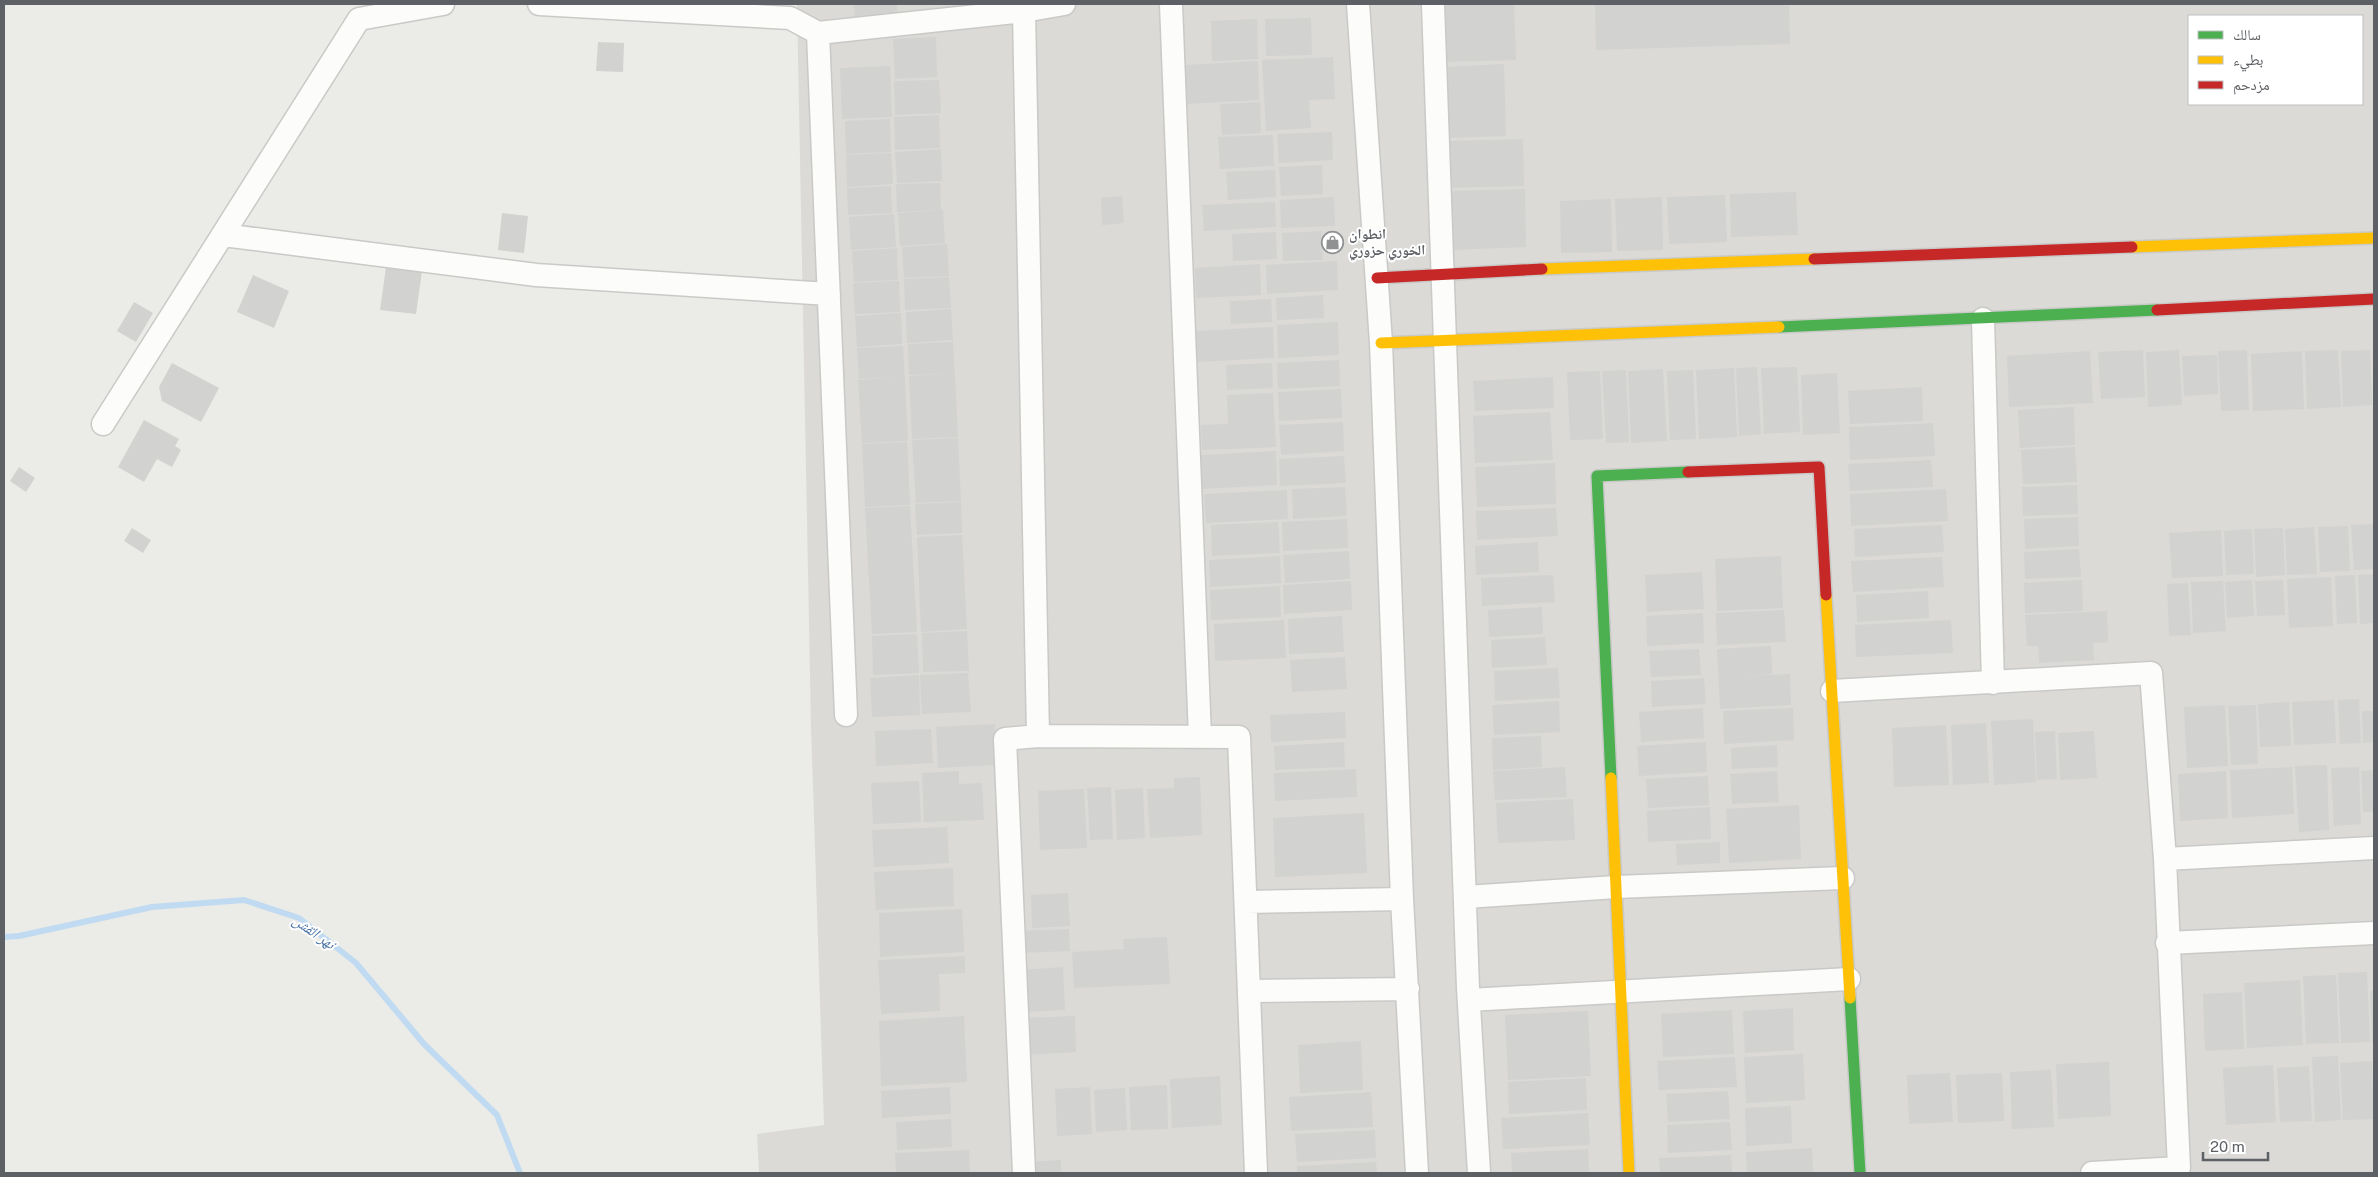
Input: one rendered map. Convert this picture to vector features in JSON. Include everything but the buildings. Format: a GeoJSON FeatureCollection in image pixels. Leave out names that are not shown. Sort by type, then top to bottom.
{"type":"FeatureCollection","features":[{"type":"Feature","properties":{"kind":"street"},"geometry":{"type":"LineString","coordinates":[[103,424],[359,19],[443,4]]}},
{"type":"Feature","properties":{"kind":"street"},"geometry":{"type":"LineString","coordinates":[[539,4],[790,18],[818,33],[1024,11],[1064,4]]}},
{"type":"Feature","properties":{"kind":"street"},"geometry":{"type":"LineString","coordinates":[[1171,4],[1200,737]]}},
{"type":"Feature","properties":{"kind":"street"},"geometry":{"type":"LineString","coordinates":[[1358,4],[1381,343],[1402,898],[1417,1173]]}},
{"type":"Feature","properties":{"kind":"street"},"geometry":{"type":"LineString","coordinates":[[1432,4],[1469,1000],[1479,1173]]}},
{"type":"Feature","properties":{"kind":"street"},"geometry":{"type":"LineString","coordinates":[[1024,11],[1038,736]]}},
{"type":"Feature","properties":{"kind":"street"},"geometry":{"type":"LineString","coordinates":[[818,33],[846,715]]}},
{"type":"Feature","properties":{"kind":"street"},"geometry":{"type":"LineString","coordinates":[[223,235],[536,275],[829,294]]}},
{"type":"Feature","properties":{"kind":"street"},"geometry":{"type":"LineString","coordinates":[[1377,278],[1441,273],[2374,238]]}},
{"type":"Feature","properties":{"kind":"street"},"geometry":{"type":"LineString","coordinates":[[1381,343],[1983,319],[2374,299]]}},
{"type":"Feature","properties":{"kind":"street"},"geometry":{"type":"LineString","coordinates":[[1983,319],[1993,683]]}},
{"type":"Feature","properties":{"kind":"street"},"geometry":{"type":"LineString","coordinates":[[1629,1173],[1597,476],[1820,466],[1860,1173]]}},
{"type":"Feature","properties":{"kind":"street"},"geometry":{"type":"LineString","coordinates":[[1832,691],[2150,673],[2165,859],[2167,942],[2179,1168],[2092,1173]]}},
{"type":"Feature","properties":{"kind":"street"},"geometry":{"type":"LineString","coordinates":[[1024,1173],[1005,739],[1038,736],[1239,737],[1256,1173]]}},
{"type":"Feature","properties":{"kind":"street"},"geometry":{"type":"LineString","coordinates":[[2165,859],[2374,848]]}},
{"type":"Feature","properties":{"kind":"street"},"geometry":{"type":"LineString","coordinates":[[1466,897],[1616,887],[1843,878]]}},
{"type":"Feature","properties":{"kind":"street"},"geometry":{"type":"LineString","coordinates":[[1246,902],[1402,898]]}},
{"type":"Feature","properties":{"kind":"street"},"geometry":{"type":"LineString","coordinates":[[2167,942],[2374,933]]}},
{"type":"Feature","properties":{"kind":"street"},"geometry":{"type":"LineString","coordinates":[[1469,1000],[1621,990],[1849,979]]}},
{"type":"Feature","properties":{"kind":"street"},"geometry":{"type":"LineString","coordinates":[[1249,991],[1408,989]]}},
{"type":"Feature","properties":{"kind":"shaded area"},"geometry":{"type":"Polygon","coordinates":[[[797,4],[2374,4],[2374,1173],[759,1173],[757,1134],[824,1125],[811,726],[797,4]]]}},
{"type":"Feature","properties":{"kind":"waterway","name":"نهر القش"},"geometry":{"type":"LineString","coordinates":[[4,937],[19,936],[152,907],[244,900],[299,918],[356,963],[424,1044],[497,1115],[520,1173]]}},
{"type":"Feature","properties":{"kind":"traffic: fast"},"geometry":{"type":"LineString","coordinates":[[1779,327],[2157,310]]}},
{"type":"Feature","properties":{"kind":"traffic: fast"},"geometry":{"type":"LineString","coordinates":[[1611,778],[1597,476],[1688,472]]}},
{"type":"Feature","properties":{"kind":"traffic: fast"},"geometry":{"type":"LineString","coordinates":[[1850,998],[1860,1173]]}},
{"type":"Feature","properties":{"kind":"traffic: slow"},"geometry":{"type":"LineString","coordinates":[[2132,247],[2374,238]]}},
{"type":"Feature","properties":{"kind":"traffic: slow"},"geometry":{"type":"LineString","coordinates":[[1542,269],[1814,259]]}},
{"type":"Feature","properties":{"kind":"traffic: slow"},"geometry":{"type":"LineString","coordinates":[[1381,343],[1779,327]]}},
{"type":"Feature","properties":{"kind":"traffic: slow"},"geometry":{"type":"LineString","coordinates":[[1826,595],[1850,998]]}},
{"type":"Feature","properties":{"kind":"traffic: slow"},"geometry":{"type":"LineString","coordinates":[[1611,778],[1629,1173]]}},
{"type":"Feature","properties":{"kind":"traffic: jam"},"geometry":{"type":"LineString","coordinates":[[1814,259],[2132,247]]}},
{"type":"Feature","properties":{"kind":"traffic: jam"},"geometry":{"type":"LineString","coordinates":[[1377,278],[1542,269]]}},
{"type":"Feature","properties":{"kind":"traffic: jam"},"geometry":{"type":"LineString","coordinates":[[2157,310],[2374,299]]}},
{"type":"Feature","properties":{"kind":"traffic: jam"},"geometry":{"type":"LineString","coordinates":[[1688,472],[1819,467],[1826,595]]}},
{"type":"Feature","properties":{"kind":"place","name":"انطوان الخوري حزوري"},"geometry":{"type":"Point","coordinates":[1333,242]}}]}
